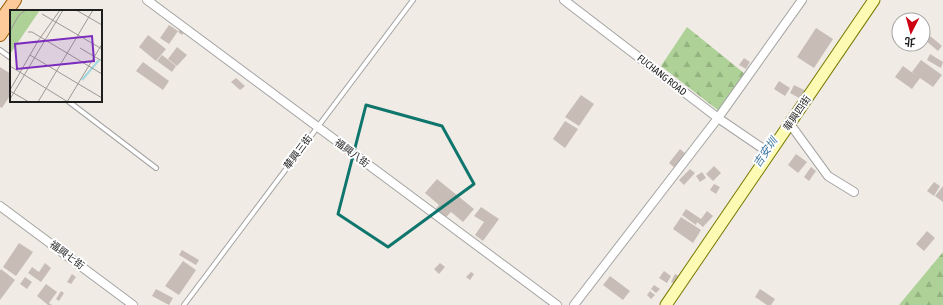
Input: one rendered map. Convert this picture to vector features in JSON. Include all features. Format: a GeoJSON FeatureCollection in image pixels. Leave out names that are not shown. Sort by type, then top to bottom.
{"type":"FeatureCollection","features":[{"type":"Feature","properties":{"kind":"main road"},"geometry":{"type":"LineString","coordinates":[[0,21],[15,0]]}},
{"type":"Feature","properties":{"kind":"main road"},"geometry":{"type":"LineString","coordinates":[[17,10],[24,0]]}},
{"type":"Feature","properties":{"kind":"main road"},"geometry":{"type":"LineString","coordinates":[[0,35],[10,20]]}},
{"type":"Feature","properties":{"kind":"street","name":"福興八街"},"geometry":{"type":"LineString","coordinates":[[147,0],[557,305]]}},
{"type":"Feature","properties":{"kind":"street","name":"FUCHANG ROAD"},"geometry":{"type":"LineString","coordinates":[[564,0],[718,118],[766,152]]}},
{"type":"Feature","properties":{"kind":"street"},"geometry":{"type":"LineString","coordinates":[[574,305],[718,118],[802,0]]}},
{"type":"Feature","properties":{"kind":"street","name":"華興四街"},"geometry":{"type":"LineString","coordinates":[[666,305],[766,152],[790,124],[874,0]]}},
{"type":"Feature","properties":{"kind":"street"},"geometry":{"type":"LineString","coordinates":[[790,124],[828,176],[854,192]]}},
{"type":"Feature","properties":{"kind":"street","name":"福興七街"},"geometry":{"type":"LineString","coordinates":[[0,206],[133,305]]}},
{"type":"Feature","properties":{"kind":"lane","name":"華興三街"},"geometry":{"type":"LineString","coordinates":[[184,305],[413,0]]}},
{"type":"Feature","properties":{"kind":"lane"},"geometry":{"type":"LineString","coordinates":[[0,50],[10,57]]}},
{"type":"Feature","properties":{"kind":"lane"},"geometry":{"type":"LineString","coordinates":[[69,102],[156,168]]}},
{"type":"Feature","properties":{"kind":"highlighted area"},"geometry":{"type":"Polygon","coordinates":[[[366,105],[442,126],[474,184],[388,247],[338,214],[366,105]]]}},
{"type":"Feature","properties":{"kind":"green space"},"geometry":{"type":"Polygon","coordinates":[[[687,27],[745,74],[719,111],[661,66],[687,27]]]}},
{"type":"Feature","properties":{"kind":"green space"},"geometry":{"type":"Polygon","coordinates":[[[943,252],[943,305],[899,305],[943,252]]]}},
{"type":"Feature","properties":{"kind":"building"},"geometry":{"type":"Polygon","coordinates":[[[169,25],[178,31],[169,44],[160,38],[169,25]]]}},
{"type":"Feature","properties":{"kind":"building"},"geometry":{"type":"Polygon","coordinates":[[[181,28],[185,31],[182,35],[178,32],[181,28]]]}},
{"type":"Feature","properties":{"kind":"building"},"geometry":{"type":"Polygon","coordinates":[[[816,28],[833,39],[814,68],[797,57],[816,28]]]}},
{"type":"Feature","properties":{"kind":"building"},"geometry":{"type":"Polygon","coordinates":[[[148,35],[166,49],[156,61],[139,47],[148,35]]]}},
{"type":"Feature","properties":{"kind":"building"},"geometry":{"type":"Polygon","coordinates":[[[931,37],[942,46],[938,51],[931,45],[931,37]]]}},
{"type":"Feature","properties":{"kind":"building"},"geometry":{"type":"Polygon","coordinates":[[[177,47],[187,55],[177,66],[168,59],[177,47]]]}},
{"type":"Feature","properties":{"kind":"building"},"geometry":{"type":"Polygon","coordinates":[[[930,54],[943,62],[941,68],[927,60],[930,54]]]}},
{"type":"Feature","properties":{"kind":"building"},"geometry":{"type":"Polygon","coordinates":[[[162,55],[176,66],[172,72],[157,61],[162,55]]]}},
{"type":"Feature","properties":{"kind":"building"},"geometry":{"type":"Polygon","coordinates":[[[744,58],[750,62],[746,69],[739,65],[744,58]]]}},
{"type":"Feature","properties":{"kind":"building"},"geometry":{"type":"Polygon","coordinates":[[[921,60],[942,75],[933,87],[920,78],[912,89],[895,77],[903,66],[917,76],[912,72],[921,60]]]}},
{"type":"Feature","properties":{"kind":"building"},"geometry":{"type":"Polygon","coordinates":[[[143,62],[169,81],[163,90],[136,71],[143,62]]]}},
{"type":"Feature","properties":{"kind":"building"},"geometry":{"type":"Polygon","coordinates":[[[0,67],[10,73],[10,96],[2,108],[0,107],[0,67]]]}},
{"type":"Feature","properties":{"kind":"building"},"geometry":{"type":"Polygon","coordinates":[[[236,78],[245,86],[240,90],[231,82],[236,78]]]}},
{"type":"Feature","properties":{"kind":"building"},"geometry":{"type":"Polygon","coordinates":[[[779,81],[790,88],[785,96],[774,89],[779,81]]]}},
{"type":"Feature","properties":{"kind":"building"},"geometry":{"type":"Polygon","coordinates":[[[794,85],[806,91],[801,99],[790,93],[794,85]]]}},
{"type":"Feature","properties":{"kind":"building"},"geometry":{"type":"Polygon","coordinates":[[[581,95],[594,104],[579,126],[565,117],[581,95]]]}},
{"type":"Feature","properties":{"kind":"building"},"geometry":{"type":"Polygon","coordinates":[[[565,121],[578,129],[565,148],[553,139],[565,121]]]}},
{"type":"Feature","properties":{"kind":"building"},"geometry":{"type":"Polygon","coordinates":[[[680,149],[686,154],[675,168],[669,163],[680,149]]]}},
{"type":"Feature","properties":{"kind":"building"},"geometry":{"type":"Polygon","coordinates":[[[796,154],[807,162],[798,173],[788,165],[796,154]]]}},
{"type":"Feature","properties":{"kind":"building"},"geometry":{"type":"Polygon","coordinates":[[[714,166],[721,173],[713,181],[706,174],[714,166]]]}},
{"type":"Feature","properties":{"kind":"building"},"geometry":{"type":"Polygon","coordinates":[[[811,167],[816,171],[809,181],[804,177],[811,167]]]}},
{"type":"Feature","properties":{"kind":"building"},"geometry":{"type":"Polygon","coordinates":[[[690,169],[695,173],[684,185],[679,180],[690,169]]]}},
{"type":"Feature","properties":{"kind":"building"},"geometry":{"type":"Polygon","coordinates":[[[702,172],[706,178],[700,182],[696,176],[702,172]]]}},
{"type":"Feature","properties":{"kind":"building"},"geometry":{"type":"Polygon","coordinates":[[[437,179],[474,209],[463,222],[451,212],[445,218],[435,210],[439,205],[425,193],[437,179]]]}},
{"type":"Feature","properties":{"kind":"building"},"geometry":{"type":"Polygon","coordinates":[[[934,182],[940,186],[934,196],[927,191],[934,182]]]}},
{"type":"Feature","properties":{"kind":"building"},"geometry":{"type":"Polygon","coordinates":[[[714,184],[720,187],[716,194],[710,190],[714,184]]]}},
{"type":"Feature","properties":{"kind":"building"},"geometry":{"type":"Polygon","coordinates":[[[943,186],[943,202],[935,196],[943,186]]]}},
{"type":"Feature","properties":{"kind":"building"},"geometry":{"type":"Polygon","coordinates":[[[481,207],[499,219],[483,241],[475,235],[484,222],[474,216],[481,207]]]}},
{"type":"Feature","properties":{"kind":"building"},"geometry":{"type":"Polygon","coordinates":[[[686,209],[701,219],[707,211],[713,216],[703,227],[697,222],[696,225],[682,215],[686,209]]]}},
{"type":"Feature","properties":{"kind":"building"},"geometry":{"type":"Polygon","coordinates":[[[681,217],[701,230],[693,243],[673,229],[681,217]]]}},
{"type":"Feature","properties":{"kind":"building"},"geometry":{"type":"Polygon","coordinates":[[[927,231],[935,238],[924,251],[916,244],[927,231]]]}},
{"type":"Feature","properties":{"kind":"building"},"geometry":{"type":"Polygon","coordinates":[[[19,243],[33,252],[16,276],[3,267],[19,243]]]}},
{"type":"Feature","properties":{"kind":"building"},"geometry":{"type":"Polygon","coordinates":[[[182,250],[199,260],[196,265],[179,255],[182,250]]]}},
{"type":"Feature","properties":{"kind":"building"},"geometry":{"type":"Polygon","coordinates":[[[183,261],[196,270],[179,295],[165,286],[183,261]]]}},
{"type":"Feature","properties":{"kind":"building"},"geometry":{"type":"Polygon","coordinates":[[[45,263],[51,268],[41,282],[28,273],[32,267],[39,272],[45,263]]]}},
{"type":"Feature","properties":{"kind":"building"},"geometry":{"type":"Polygon","coordinates":[[[440,263],[445,267],[439,274],[434,269],[440,263]]]}},
{"type":"Feature","properties":{"kind":"building"},"geometry":{"type":"Polygon","coordinates":[[[1,269],[15,280],[0,300],[0,271],[1,269]]]}},
{"type":"Feature","properties":{"kind":"building"},"geometry":{"type":"Polygon","coordinates":[[[664,271],[671,276],[667,283],[659,278],[664,271]]]}},
{"type":"Feature","properties":{"kind":"building"},"geometry":{"type":"Polygon","coordinates":[[[471,272],[474,274],[470,280],[466,277],[471,272]]]}},
{"type":"Feature","properties":{"kind":"building"},"geometry":{"type":"Polygon","coordinates":[[[72,274],[76,277],[71,284],[67,282],[72,274]]]}},
{"type":"Feature","properties":{"kind":"building"},"geometry":{"type":"Polygon","coordinates":[[[675,274],[679,276],[674,284],[671,282],[675,274]]]}},
{"type":"Feature","properties":{"kind":"building"},"geometry":{"type":"Polygon","coordinates":[[[610,276],[630,291],[623,300],[603,285],[610,276]]]}},
{"type":"Feature","properties":{"kind":"building"},"geometry":{"type":"Polygon","coordinates":[[[25,277],[32,282],[27,289],[20,284],[25,277]]]}},
{"type":"Feature","properties":{"kind":"building"},"geometry":{"type":"Polygon","coordinates":[[[46,284],[57,292],[49,303],[52,305],[48,305],[37,296],[46,284]]]}},
{"type":"Feature","properties":{"kind":"building"},"geometry":{"type":"Polygon","coordinates":[[[654,285],[660,289],[656,293],[651,289],[654,285]]]}},
{"type":"Feature","properties":{"kind":"building"},"geometry":{"type":"Polygon","coordinates":[[[156,289],[173,298],[169,305],[152,296],[156,289]]]}},
{"type":"Feature","properties":{"kind":"building"},"geometry":{"type":"Polygon","coordinates":[[[760,289],[775,299],[771,305],[767,305],[755,297],[760,289]]]}},
{"type":"Feature","properties":{"kind":"building"},"geometry":{"type":"Polygon","coordinates":[[[61,291],[64,293],[59,301],[56,299],[61,291]]]}},
{"type":"Feature","properties":{"kind":"building"},"geometry":{"type":"Polygon","coordinates":[[[650,291],[655,295],[651,299],[647,295],[650,291]]]}},
{"type":"Feature","properties":{"kind":"water label","name":"吉安圳"},"geometry":{"type":"Point","coordinates":[765,152]}}]}
